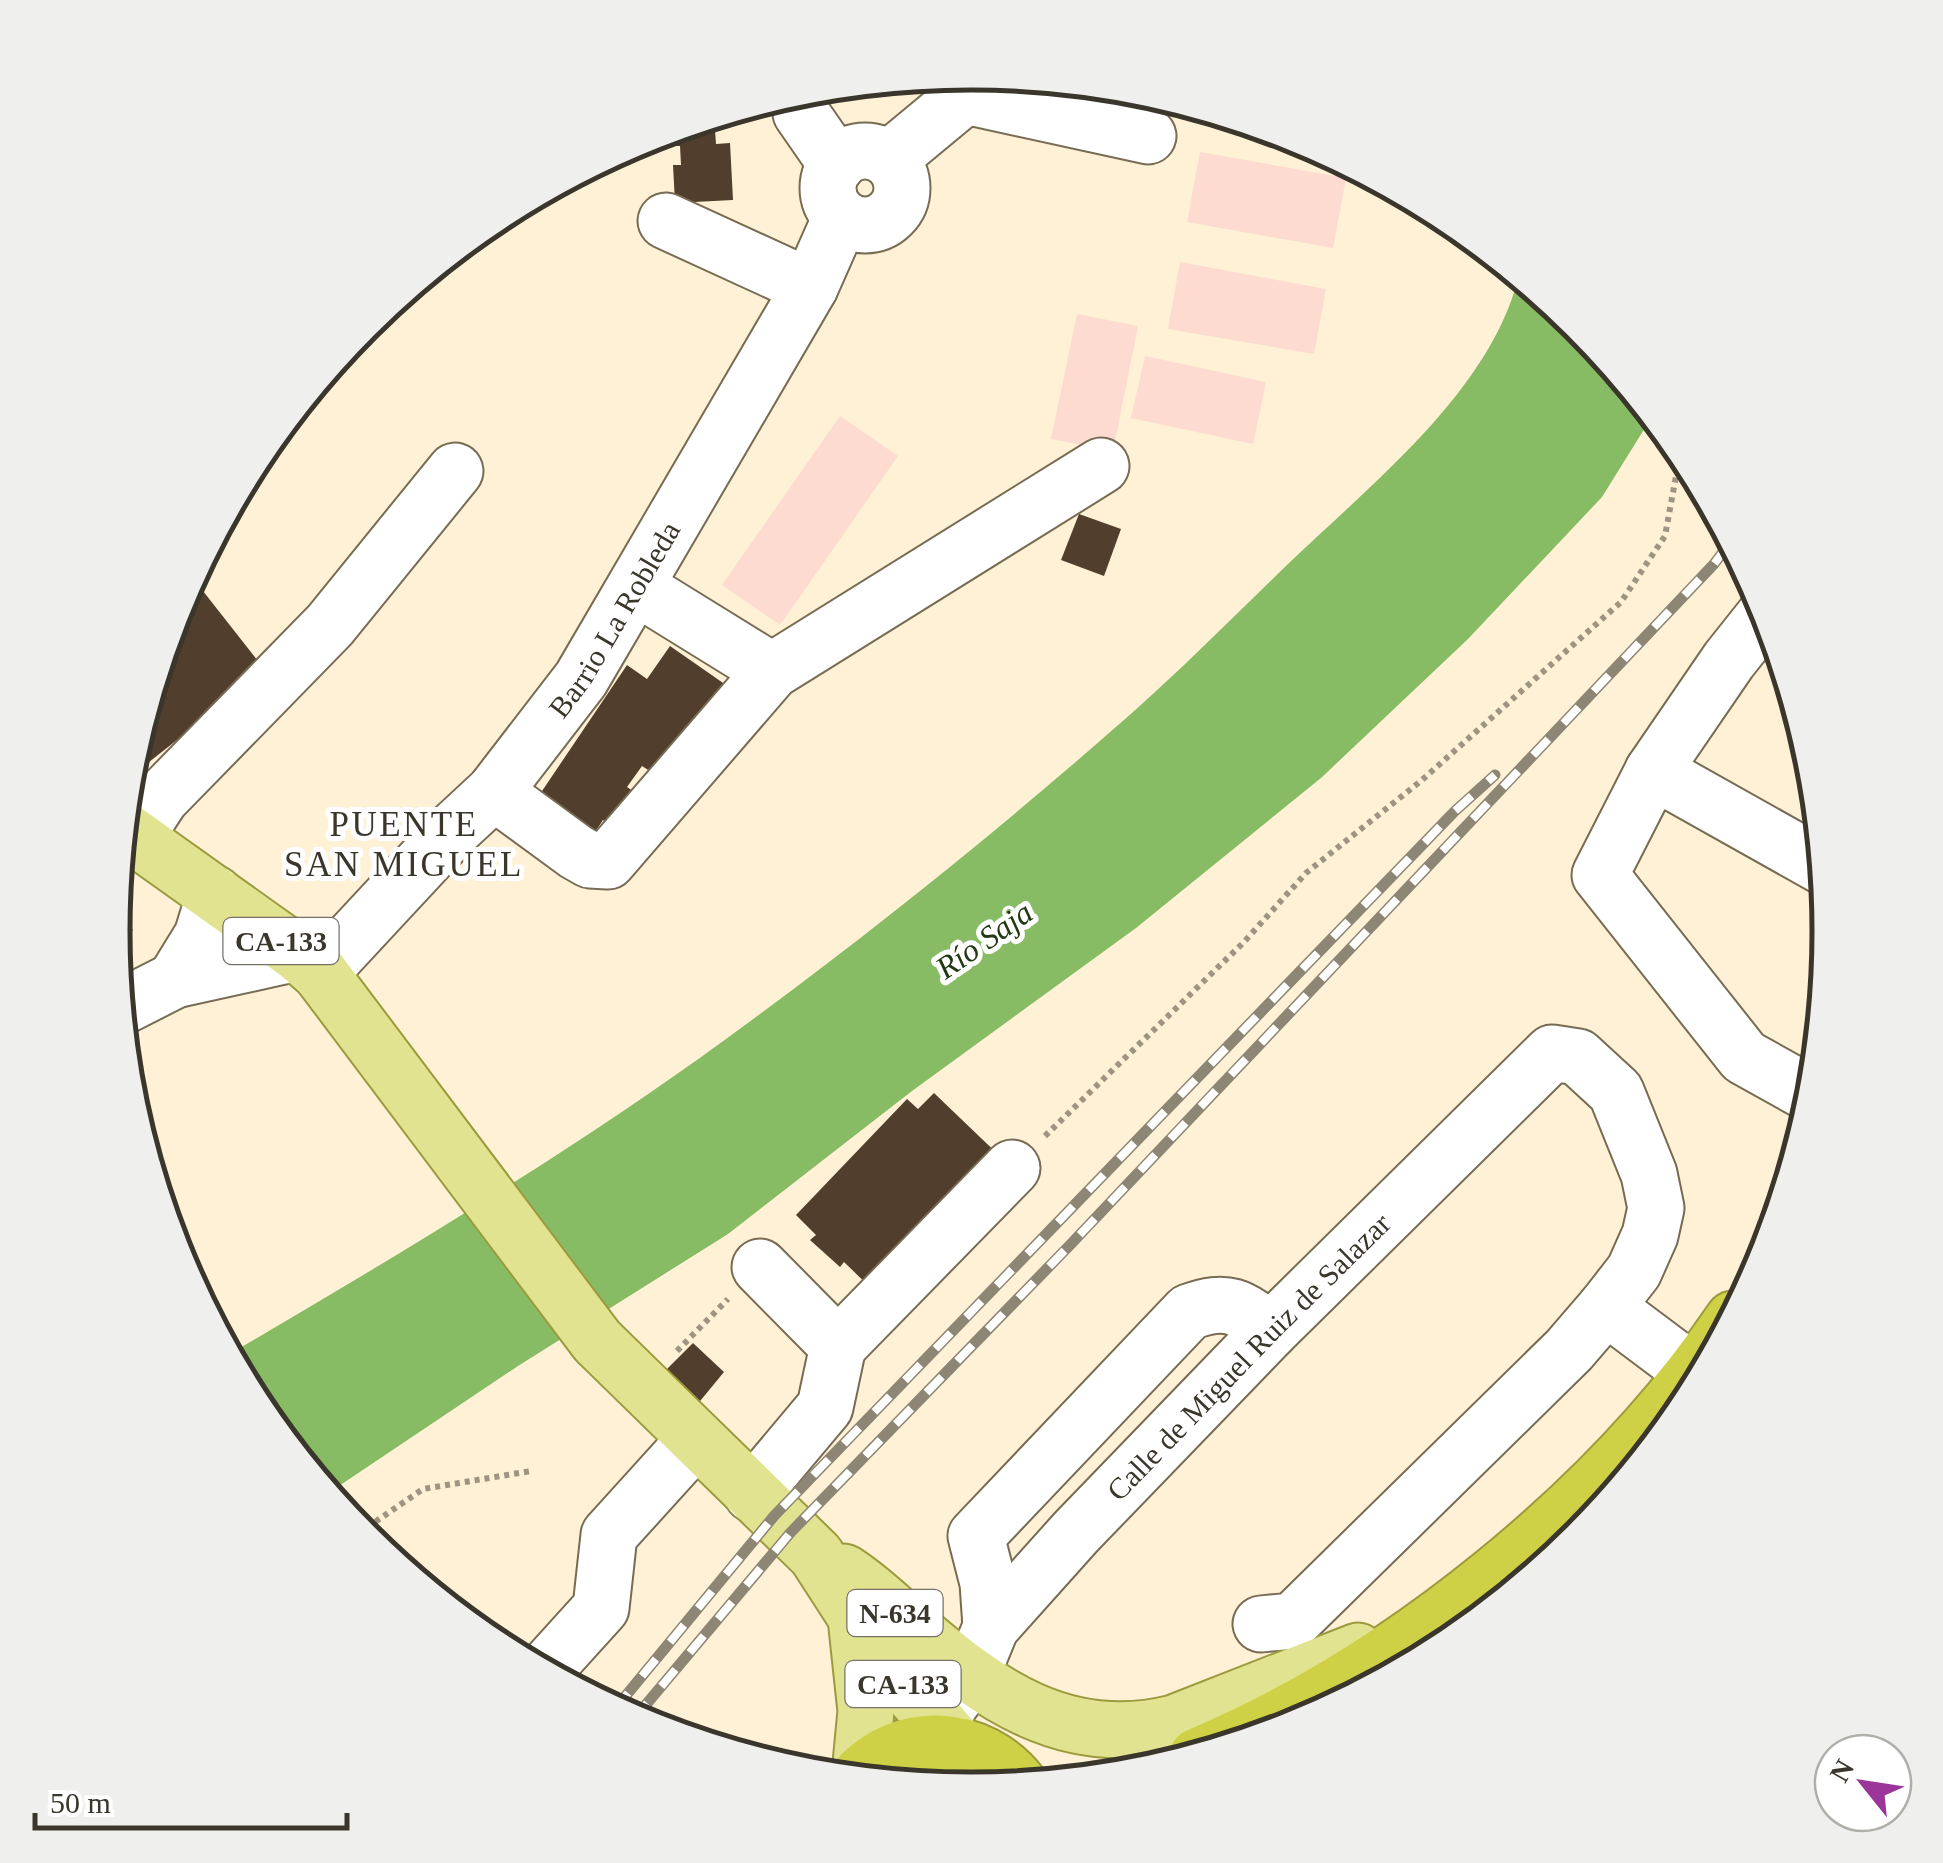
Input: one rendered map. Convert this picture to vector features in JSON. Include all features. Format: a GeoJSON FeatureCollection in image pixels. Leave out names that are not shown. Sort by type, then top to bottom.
{"type":"FeatureCollection","features":[{"type":"Feature","properties":{"kind":"highway","name":"N-634"},"geometry":{"type":"LineString","coordinates":[[1286,1712],[1320,1695],[1443,1612],[1520,1569],[1659,1416]]}},
{"type":"Feature","properties":{"kind":"highway"},"geometry":{"type":"LineString","coordinates":[[870,1767],[888,1753],[984,1759]]}},
{"type":"Feature","properties":{"kind":"main road","name":"CA-133"},"geometry":{"type":"LineString","coordinates":[[136,837],[309,963],[597,1341],[816,1555],[889,1668],[984,1759]]}},
{"type":"Feature","properties":{"kind":"main road","name":"N-634"},"geometry":{"type":"LineString","coordinates":[[816,1555],[874,1594],[971,1676],[1018,1705],[1055,1722],[1115,1731],[1146,1730],[1246,1697],[1443,1612]]}},
{"type":"Feature","properties":{"kind":"main road","name":"CA-133"},"geometry":{"type":"LineString","coordinates":[[856,1620],[866,1711],[859,1766]]}},
{"type":"Feature","properties":{"kind":"street","name":"Barrio La Robleda"},"geometry":{"type":"LineString","coordinates":[[309,963],[494,792],[581,679],[810,287],[856,180],[958,91]]}},
{"type":"Feature","properties":{"kind":"street"},"geometry":{"type":"LineString","coordinates":[[988,91],[1148,136]]}},
{"type":"Feature","properties":{"kind":"street"},"geometry":{"type":"LineString","coordinates":[[801,108],[856,180]]}},
{"type":"Feature","properties":{"kind":"street"},"geometry":{"type":"LineString","coordinates":[[666,221],[810,287]]}},
{"type":"Feature","properties":{"kind":"street"},"geometry":{"type":"LineString","coordinates":[[494,792],[576,852],[590,860],[608,861],[772,671],[1101,466]]}},
{"type":"Feature","properties":{"kind":"street"},"geometry":{"type":"LineString","coordinates":[[137,824],[330,625],[456,470]]}},
{"type":"Feature","properties":{"kind":"street"},"geometry":{"type":"LineString","coordinates":[[636,587],[772,671]]}},
{"type":"Feature","properties":{"kind":"street"},"geometry":{"type":"LineString","coordinates":[[1755,627],[1652,771],[1600,875],[1744,1057],[1798,1087]]}},
{"type":"Feature","properties":{"kind":"street"},"geometry":{"type":"LineString","coordinates":[[1652,771],[1809,859]]}},
{"type":"Feature","properties":{"kind":"street"},"geometry":{"type":"LineString","coordinates":[[175,980],[202,936],[215,894]]}},
{"type":"Feature","properties":{"kind":"street"},"geometry":{"type":"LineString","coordinates":[[133,1001],[175,980],[309,963]]}},
{"type":"Feature","properties":{"kind":"street","name":"Calle de Miguel Ruiz de Salazar"},"geometry":{"type":"LineString","coordinates":[[971,1676],[991,1626],[1076,1532],[1270,1331],[1552,1053],[1578,1056],[1616,1092],[1650,1174],[1656,1208],[1650,1235],[1634,1271],[1606,1307]]}},
{"type":"Feature","properties":{"kind":"street"},"geometry":{"type":"LineString","coordinates":[[752,1494],[825,1407],[838,1346],[1012,1168]]}},
{"type":"Feature","properties":{"kind":"street"},"geometry":{"type":"LineString","coordinates":[[760,1267],[838,1346]]}},
{"type":"Feature","properties":{"kind":"street"},"geometry":{"type":"LineString","coordinates":[[991,1626],[988,1583],[976,1536],[1190,1312],[1214,1303],[1243,1309],[1270,1331]]}},
{"type":"Feature","properties":{"kind":"street"},"geometry":{"type":"LineString","coordinates":[[1261,1624],[1293,1621],[1569,1350],[1606,1307],[1689,1369]]}},
{"type":"Feature","properties":{"kind":"street"},"geometry":{"type":"LineString","coordinates":[[552,1661],[601,1608],[609,1535],[696,1438]]}},
{"type":"Feature","properties":{"kind":"street"},"geometry":{"type":"LineString","coordinates":[[971,1676],[984,1759]]}},
{"type":"Feature","properties":{"kind":"path"},"geometry":{"type":"LineString","coordinates":[[1012,1168],[1244,942],[1306,873],[1422,780],[1621,602],[1664,536],[1676,473]]}},
{"type":"Feature","properties":{"kind":"path"},"geometry":{"type":"LineString","coordinates":[[672,1356],[760,1267]]}},
{"type":"Feature","properties":{"kind":"path"},"geometry":{"type":"LineString","coordinates":[[373,1524],[424,1489],[531,1471]]}},
{"type":"Feature","properties":{"kind":"shaded area"},"geometry":{"type":"Polygon","coordinates":[[[1200,152],[1346,178],[1333,248],[1187,222],[1200,152]]]}},
{"type":"Feature","properties":{"kind":"shaded area"},"geometry":{"type":"Polygon","coordinates":[[[1180,262],[1326,289],[1314,354],[1168,329],[1180,262]]]}},
{"type":"Feature","properties":{"kind":"shaded area"},"geometry":{"type":"Polygon","coordinates":[[[1077,314],[1138,326],[1113,451],[1051,439],[1077,314]]]}},
{"type":"Feature","properties":{"kind":"shaded area"},"geometry":{"type":"Polygon","coordinates":[[[1145,356],[1266,382],[1253,444],[1131,418],[1145,356]]]}},
{"type":"Feature","properties":{"kind":"shaded area"},"geometry":{"type":"Polygon","coordinates":[[[840,416],[898,456],[780,625],[722,585],[840,416]]]}},
{"type":"Feature","properties":{"kind":"water","name":"Río Saja"},"geometry":{"type":"Polygon","coordinates":[[[1514,289],[1567,336],[1645,428],[1602,497],[1468,639],[1321,778],[1136,928],[912,1091],[728,1234],[518,1366],[339,1486],[272,1399],[241,1348],[481,1203],[666,1082],[934,880],[1133,712],[1390,468],[1455,396],[1483,358],[1514,289]]]}},
{"type":"Feature","properties":{"kind":"building"},"geometry":{"type":"Polygon","coordinates":[[[715,131],[716,144],[730,143],[733,200],[675,203],[673,165],[681,165],[680,146],[674,146],[715,131]]]}},
{"type":"Feature","properties":{"kind":"building"},"geometry":{"type":"Polygon","coordinates":[[[1079,514],[1121,529],[1104,576],[1061,560],[1079,514]]]}},
{"type":"Feature","properties":{"kind":"building"},"geometry":{"type":"Polygon","coordinates":[[[203,590],[265,670],[147,764],[175,661],[203,590]]]}},
{"type":"Feature","properties":{"kind":"building"},"geometry":{"type":"Polygon","coordinates":[[[670,646],[726,685],[665,781],[642,766],[627,787],[643,798],[620,832],[603,820],[593,835],[538,797],[627,665],[647,679],[670,646]]]}},
{"type":"Feature","properties":{"kind":"building"},"geometry":{"type":"Polygon","coordinates":[[[934,1093],[1007,1163],[880,1297],[844,1262],[840,1267],[810,1240],[816,1235],[796,1215],[907,1099],[918,1109],[934,1093]]]}},
{"type":"Feature","properties":{"kind":"building"},"geometry":{"type":"Polygon","coordinates":[[[693,1343],[724,1372],[696,1406],[662,1374],[693,1343]]]}},
{"type":"Feature","properties":{"kind":"railway"},"geometry":{"type":"LineString","coordinates":[[644,1707],[791,1532],[1070,1245],[1723,553]]}},
{"type":"Feature","properties":{"kind":"railway"},"geometry":{"type":"LineString","coordinates":[[624,1698],[774,1516],[1455,811],[1495,775]]}},
{"type":"Feature","properties":{"kind":"district","name":"PUENTE SAN MIGUEL"},"geometry":{"type":"Point","coordinates":[404,844]}}]}
